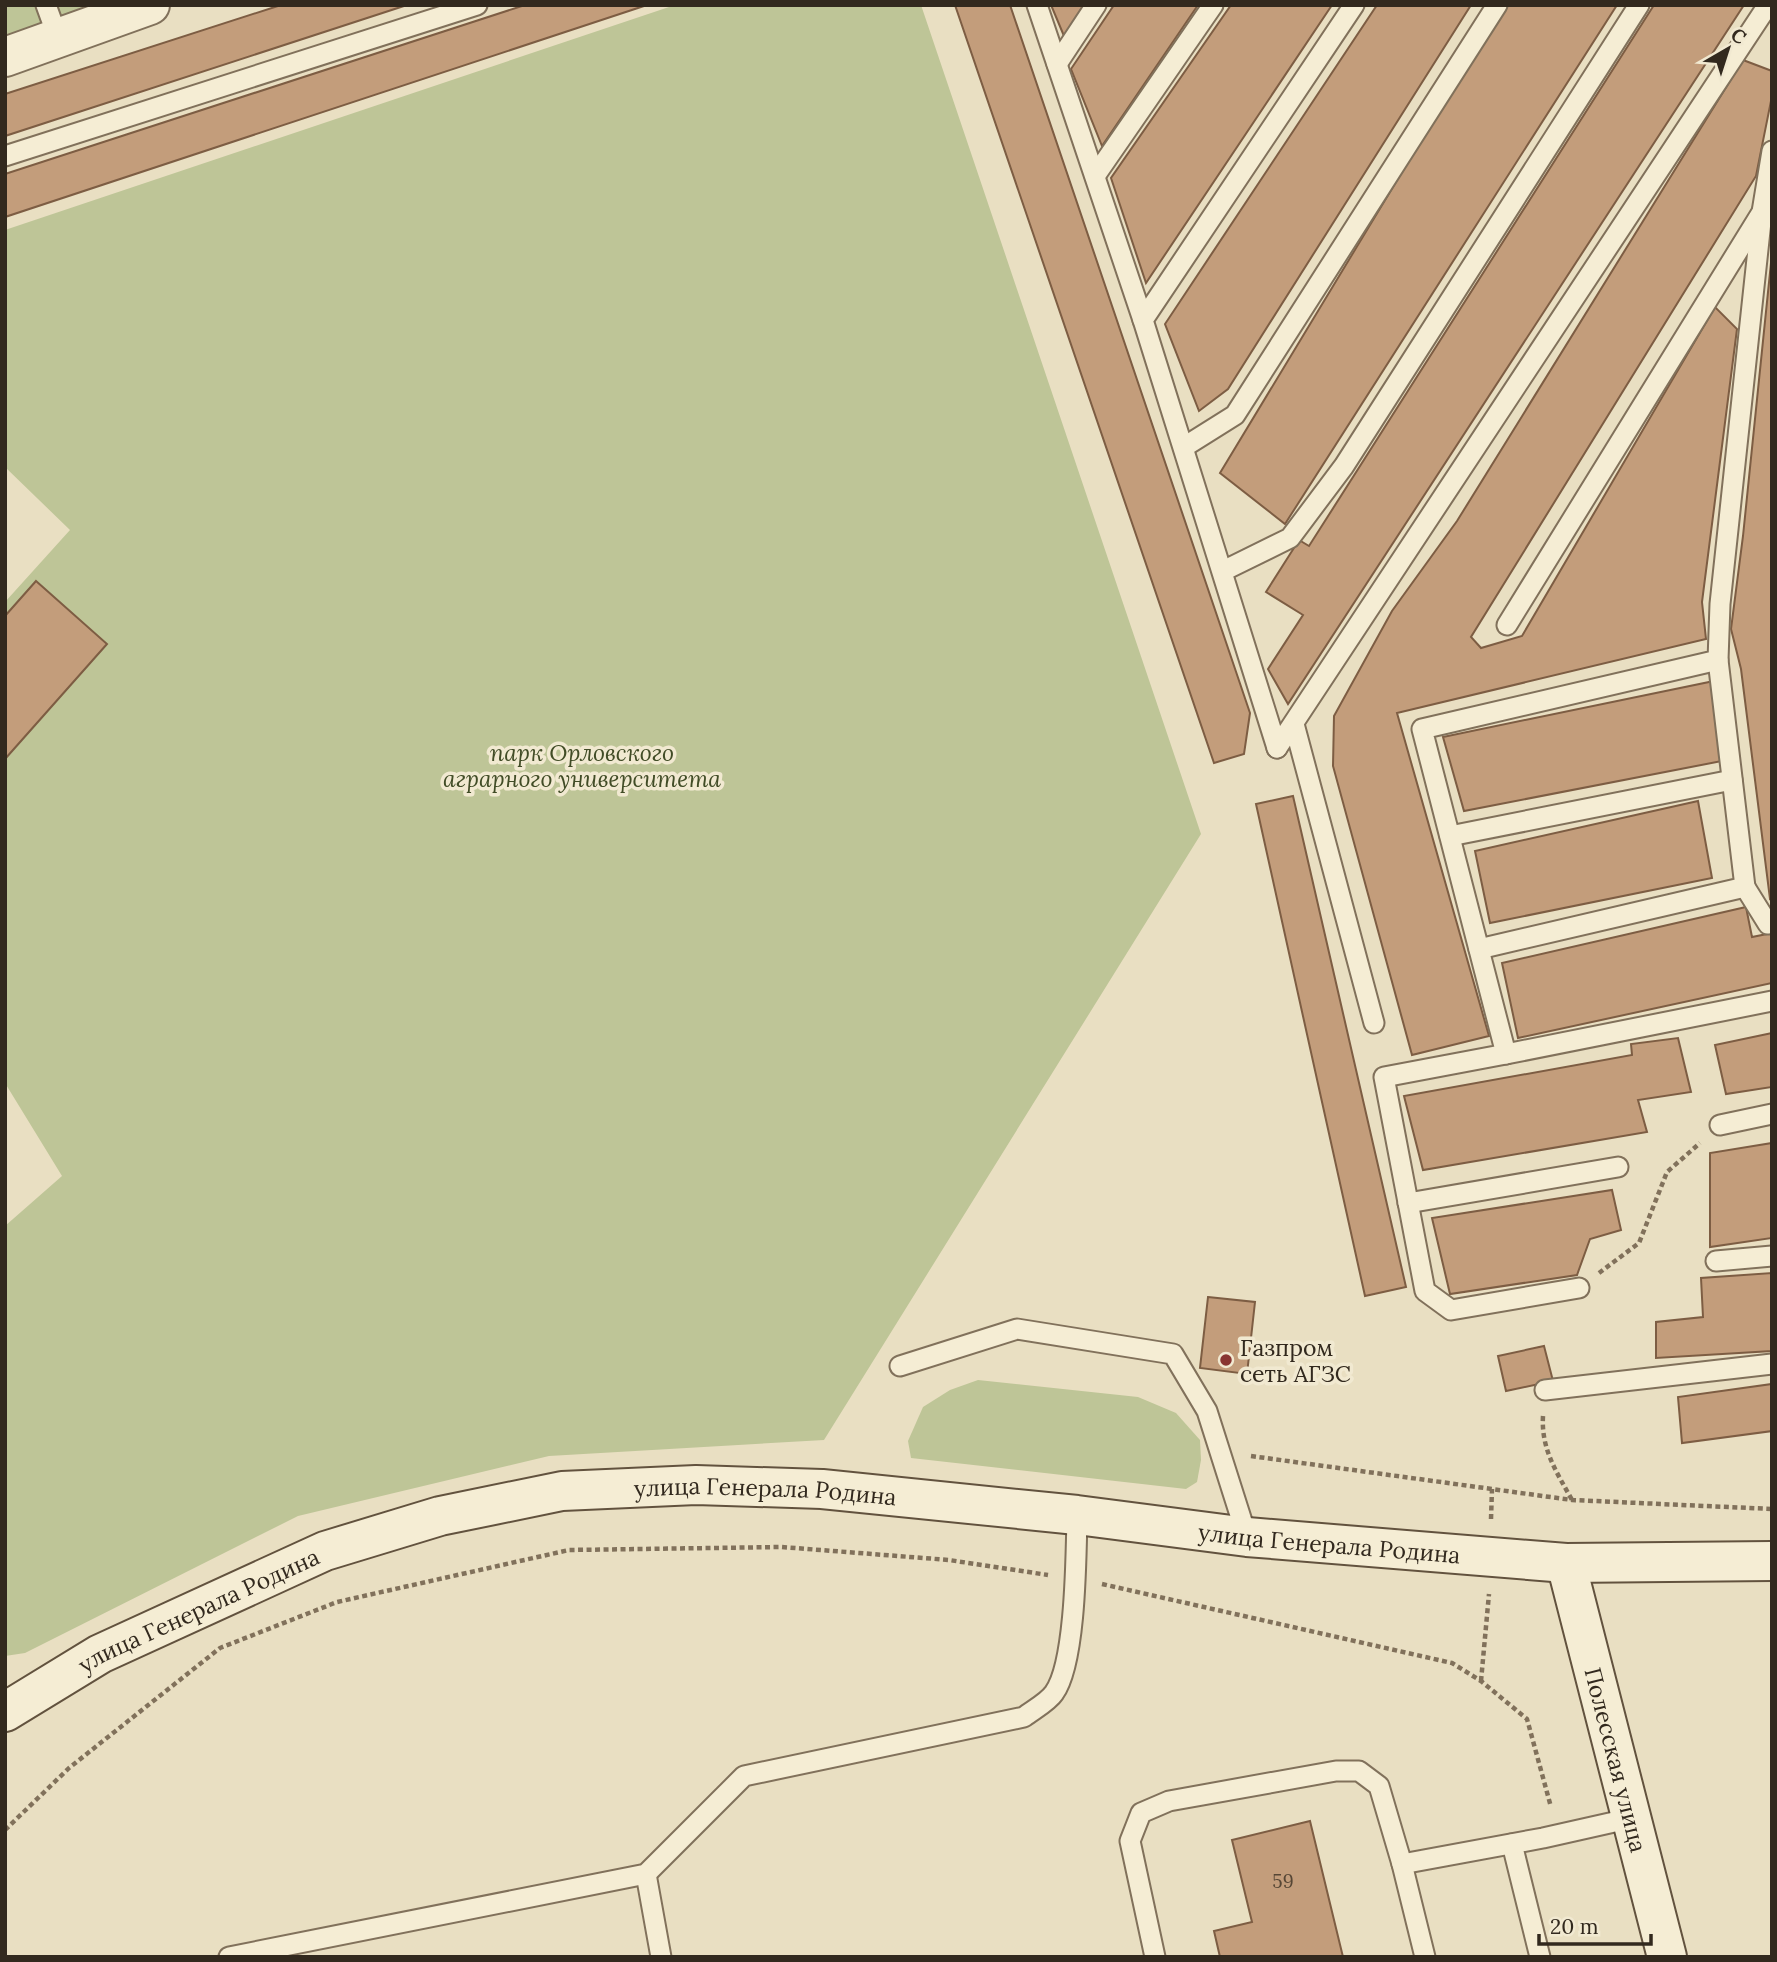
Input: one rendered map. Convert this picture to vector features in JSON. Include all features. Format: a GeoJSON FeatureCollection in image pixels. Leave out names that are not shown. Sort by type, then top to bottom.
{"type":"FeatureCollection","features":[{"type":"Feature","properties":{"kind":"main road"},"geometry":{"type":"LineString","coordinates":[[5,57],[52,22],[150,5]]}},
{"type":"Feature","properties":{"kind":"main road","name":"улица Генерала Родина"},"geometry":{"type":"LineString","coordinates":[[5,1712],[100,1654],[325,1552],[440,1516],[562,1491],[695,1485],[822,1489],[1077,1515],[1247,1537],[1566,1563],[1772,1562]]}},
{"type":"Feature","properties":{"kind":"main road","name":"Полесская улица"},"geometry":{"type":"LineString","coordinates":[[1566,1563],[1667,1957]]}},
{"type":"Feature","properties":{"kind":"lane"},"geometry":{"type":"LineString","coordinates":[[5,156],[477,5]]}},
{"type":"Feature","properties":{"kind":"lane"},"geometry":{"type":"LineString","coordinates":[[1037,5],[1143,320],[1277,748],[1769,5]]}},
{"type":"Feature","properties":{"kind":"lane"},"geometry":{"type":"LineString","coordinates":[[1057,64],[1096,5]]}},
{"type":"Feature","properties":{"kind":"lane"},"geometry":{"type":"LineString","coordinates":[[1095,176],[1213,5]]}},
{"type":"Feature","properties":{"kind":"lane"},"geometry":{"type":"LineString","coordinates":[[1143,320],[1354,5]]}},
{"type":"Feature","properties":{"kind":"lane"},"geometry":{"type":"LineString","coordinates":[[1184,447],[1235,415],[1497,5]]}},
{"type":"Feature","properties":{"kind":"lane"},"geometry":{"type":"LineString","coordinates":[[1223,571],[1290,538],[1344,466],[1639,5]]}},
{"type":"Feature","properties":{"kind":"lane"},"geometry":{"type":"LineString","coordinates":[[1772,151],[1762,212],[1720,604],[1718,660],[1745,887],[1768,924],[1772,923]]}},
{"type":"Feature","properties":{"kind":"lane"},"geometry":{"type":"LineString","coordinates":[[1507,625],[1762,212]]}},
{"type":"Feature","properties":{"kind":"lane"},"geometry":{"type":"LineString","coordinates":[[1506,1054],[1422,729],[1718,660]]}},
{"type":"Feature","properties":{"kind":"lane"},"geometry":{"type":"LineString","coordinates":[[1294,724],[1374,1024]]}},
{"type":"Feature","properties":{"kind":"lane"},"geometry":{"type":"LineString","coordinates":[[1450,836],[1732,780]]}},
{"type":"Feature","properties":{"kind":"lane"},"geometry":{"type":"LineString","coordinates":[[1479,949],[1745,887]]}},
{"type":"Feature","properties":{"kind":"lane"},"geometry":{"type":"LineString","coordinates":[[1579,1288],[1451,1310],[1425,1291],[1384,1077],[1772,1001]]}},
{"type":"Feature","properties":{"kind":"lane"},"geometry":{"type":"LineString","coordinates":[[1720,1125],[1772,1114]]}},
{"type":"Feature","properties":{"kind":"lane"},"geometry":{"type":"LineString","coordinates":[[1408,1203],[1618,1167]]}},
{"type":"Feature","properties":{"kind":"lane"},"geometry":{"type":"LineString","coordinates":[[1716,1261],[1772,1256]]}},
{"type":"Feature","properties":{"kind":"lane"},"geometry":{"type":"LineString","coordinates":[[901,1366],[1017,1329],[1172,1354],[1207,1411],[1247,1537]]}},
{"type":"Feature","properties":{"kind":"lane"},"geometry":{"type":"LineString","coordinates":[[1545,1390],[1772,1364]]}},
{"type":"Feature","properties":{"kind":"lane"},"geometry":{"type":"LineString","coordinates":[[229,1957],[646,1874],[744,1776],[1024,1717],[1054,1693],[1067,1661],[1076,1579],[1077,1515]]}},
{"type":"Feature","properties":{"kind":"lane"},"geometry":{"type":"LineString","coordinates":[[1155,1957],[1130,1841],[1141,1813],[1169,1801],[1336,1771],[1359,1771],[1379,1786],[1402,1864],[1424,1957]]}},
{"type":"Feature","properties":{"kind":"lane"},"geometry":{"type":"LineString","coordinates":[[1402,1864],[1632,1818]]}},
{"type":"Feature","properties":{"kind":"lane"},"geometry":{"type":"LineString","coordinates":[[1512,1844],[1541,1957]]}},
{"type":"Feature","properties":{"kind":"lane"},"geometry":{"type":"LineString","coordinates":[[646,1874],[661,1957]]}},
{"type":"Feature","properties":{"kind":"path"},"geometry":{"type":"LineString","coordinates":[[1579,1288],[1639,1243],[1667,1172],[1720,1125]]}},
{"type":"Feature","properties":{"kind":"path"},"geometry":{"type":"LineString","coordinates":[[1545,1390],[1542,1433],[1550,1460],[1572,1500]]}},
{"type":"Feature","properties":{"kind":"path"},"geometry":{"type":"LineString","coordinates":[[1220,1451],[1572,1500],[1772,1509]]}},
{"type":"Feature","properties":{"kind":"path"},"geometry":{"type":"LineString","coordinates":[[5,1830],[69,1768],[220,1648],[337,1602],[569,1550],[782,1547],[948,1560],[1076,1579],[1452,1663],[1481,1681],[1527,1719],[1559,1834]]}},
{"type":"Feature","properties":{"kind":"green space"},"geometry":{"type":"Polygon","coordinates":[[[5,5],[107,5],[5,41],[5,5]]]}},
{"type":"Feature","properties":{"kind":"green space","name":"парк Орловского аграрного университета"},"geometry":{"type":"Polygon","coordinates":[[[675,5],[921,5],[1201,834],[824,1440],[549,1456],[298,1516],[25,1653],[5,1656],[5,1226],[62,1176],[5,1083],[5,602],[70,530],[5,467],[5,230],[675,5]]]}},
{"type":"Feature","properties":{"kind":"green space"},"geometry":{"type":"Polygon","coordinates":[[[978,1380],[1138,1397],[1176,1413],[1200,1440],[1201,1460],[1197,1482],[1186,1489],[911,1458],[908,1441],[923,1407],[950,1390],[978,1380]]]}},
{"type":"Feature","properties":{"kind":"building"},"geometry":{"type":"Polygon","coordinates":[[[281,5],[407,5],[5,136],[5,94],[281,5]]]}},
{"type":"Feature","properties":{"kind":"building"},"geometry":{"type":"Polygon","coordinates":[[[525,5],[647,5],[5,217],[5,174],[525,5]]]}},
{"type":"Feature","properties":{"kind":"building"},"geometry":{"type":"Polygon","coordinates":[[[955,5],[1010,5],[1250,713],[1244,754],[1214,763],[955,5]]]}},
{"type":"Feature","properties":{"kind":"building"},"geometry":{"type":"Polygon","coordinates":[[[1051,5],[1084,5],[1064,36],[1051,5]]]}},
{"type":"Feature","properties":{"kind":"building"},"geometry":{"type":"Polygon","coordinates":[[[1114,5],[1198,5],[1102,146],[1071,69],[1114,5]]]}},
{"type":"Feature","properties":{"kind":"building"},"geometry":{"type":"Polygon","coordinates":[[[1231,5],[1332,5],[1146,283],[1111,178],[1231,5]]]}},
{"type":"Feature","properties":{"kind":"building"},"geometry":{"type":"Polygon","coordinates":[[[1377,5],[1471,5],[1228,389],[1199,411],[1165,324],[1377,5]]]}},
{"type":"Feature","properties":{"kind":"building"},"geometry":{"type":"Polygon","coordinates":[[[1507,5],[1617,5],[1285,524],[1220,473],[1474,53],[1507,5]]]}},
{"type":"Feature","properties":{"kind":"building"},"geometry":{"type":"Polygon","coordinates":[[[1654,5],[1744,5],[1288,704],[1268,669],[1303,615],[1266,592],[1299,540],[1309,546],[1654,5]]]}},
{"type":"Feature","properties":{"kind":"building"},"geometry":{"type":"Polygon","coordinates":[[[1743,60],[1772,71],[1772,96],[1756,176],[1471,637],[1481,648],[1522,636],[1715,307],[1737,329],[1702,602],[1706,639],[1397,713],[1489,1036],[1412,1055],[1333,766],[1334,716],[1392,611],[1457,521],[1743,60]]]}},
{"type":"Feature","properties":{"kind":"building"},"geometry":{"type":"Polygon","coordinates":[[[1772,253],[1770,899],[1741,669],[1731,629],[1772,253]]]}},
{"type":"Feature","properties":{"kind":"building"},"geometry":{"type":"Polygon","coordinates":[[[36,581],[107,644],[5,759],[5,616],[36,581]]]}},
{"type":"Feature","properties":{"kind":"building"},"geometry":{"type":"Polygon","coordinates":[[[1714,681],[1727,760],[1464,811],[1443,737],[1714,681]]]}},
{"type":"Feature","properties":{"kind":"building"},"geometry":{"type":"Polygon","coordinates":[[[1293,796],[1406,1287],[1365,1296],[1256,804],[1293,796]]]}},
{"type":"Feature","properties":{"kind":"building"},"geometry":{"type":"Polygon","coordinates":[[[1698,801],[1712,878],[1490,923],[1475,851],[1698,801]]]}},
{"type":"Feature","properties":{"kind":"building"},"geometry":{"type":"Polygon","coordinates":[[[1746,907],[1752,937],[1772,933],[1772,983],[1518,1038],[1502,963],[1746,907]]]}},
{"type":"Feature","properties":{"kind":"building"},"geometry":{"type":"Polygon","coordinates":[[[1772,1033],[1772,1087],[1726,1094],[1715,1045],[1772,1033]]]}},
{"type":"Feature","properties":{"kind":"building"},"geometry":{"type":"Polygon","coordinates":[[[1678,1038],[1691,1092],[1638,1100],[1647,1132],[1423,1170],[1404,1096],[1632,1055],[1631,1044],[1678,1038]]]}},
{"type":"Feature","properties":{"kind":"building"},"geometry":{"type":"Polygon","coordinates":[[[1772,1143],[1772,1238],[1710,1247],[1710,1153],[1772,1143]]]}},
{"type":"Feature","properties":{"kind":"building"},"geometry":{"type":"Polygon","coordinates":[[[1612,1190],[1621,1230],[1590,1239],[1577,1275],[1450,1294],[1432,1218],[1612,1190]]]}},
{"type":"Feature","properties":{"kind":"building"},"geometry":{"type":"Polygon","coordinates":[[[1772,1273],[1772,1351],[1656,1358],[1656,1322],[1703,1317],[1701,1278],[1772,1273]]]}},
{"type":"Feature","properties":{"kind":"building"},"geometry":{"type":"Polygon","coordinates":[[[1208,1297],[1255,1302],[1247,1374],[1200,1368],[1208,1297]]]}},
{"type":"Feature","properties":{"kind":"building"},"geometry":{"type":"Polygon","coordinates":[[[1544,1346],[1553,1381],[1506,1391],[1498,1356],[1544,1346]]]}},
{"type":"Feature","properties":{"kind":"building"},"geometry":{"type":"Polygon","coordinates":[[[1772,1384],[1772,1431],[1682,1443],[1678,1397],[1772,1384]]]}},
{"type":"Feature","properties":{"kind":"building"},"geometry":{"type":"Polygon","coordinates":[[[1310,1821],[1343,1957],[1220,1957],[1214,1931],[1252,1922],[1232,1840],[1310,1821]]]}},
{"type":"Feature","properties":{"kind":"place","name":"Газпром сеть АГЗС"},"geometry":{"type":"Point","coordinates":[1226,1360]}}]}
